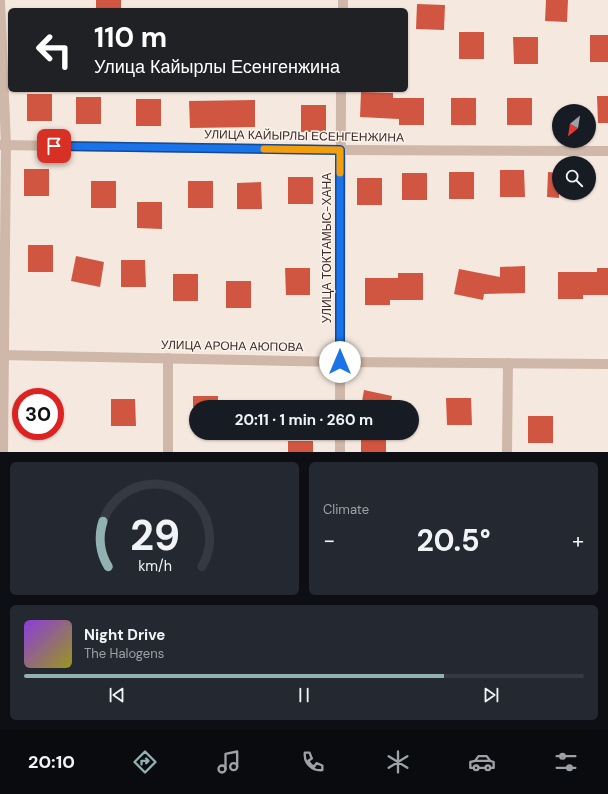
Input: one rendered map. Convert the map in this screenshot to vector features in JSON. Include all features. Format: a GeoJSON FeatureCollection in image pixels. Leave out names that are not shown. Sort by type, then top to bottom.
{"type":"FeatureCollection","features":[{"type":"Feature","properties":{"kind":"street"},"geometry":{"type":"LineString","coordinates":[[0,0],[3,145],[3,452]]}},
{"type":"Feature","properties":{"kind":"street","name":"УЛИЦА ТОКТАМЫС-ХАНА"},"geometry":{"type":"LineString","coordinates":[[340,400],[341,92]]}},
{"type":"Feature","properties":{"kind":"street","name":"УЛИЦА КАЙЫРЛЫ ЕСЕНГЕНЖИНА"},"geometry":{"type":"LineString","coordinates":[[3,145],[340,150],[608,151]]}},
{"type":"Feature","properties":{"kind":"street","name":"УЛИЦА АРОНА АЮПОВА"},"geometry":{"type":"LineString","coordinates":[[2,355],[340,362],[608,364]]}},
{"type":"Feature","properties":{"kind":"street"},"geometry":{"type":"LineString","coordinates":[[168,358],[168,452]]}},
{"type":"Feature","properties":{"kind":"street"},"geometry":{"type":"LineString","coordinates":[[507,452],[508,363]]}},
{"type":"Feature","properties":{"kind":"street"},"geometry":{"type":"LineString","coordinates":[[340,440],[340,452]]}},
{"type":"Feature","properties":{"kind":"building"},"geometry":{"type":"Polygon","coordinates":[[[96,0],[121,0],[121,8],[96,8],[96,0]]]}},
{"type":"Feature","properties":{"kind":"building"},"geometry":{"type":"Polygon","coordinates":[[[546,0],[568,0],[567,22],[545,21],[546,0]]]}},
{"type":"Feature","properties":{"kind":"building"},"geometry":{"type":"Polygon","coordinates":[[[417,4],[445,5],[444,30],[416,29],[417,4]]]}},
{"type":"Feature","properties":{"kind":"building"},"geometry":{"type":"Polygon","coordinates":[[[459,32],[484,32],[484,59],[459,59],[459,32]]]}},
{"type":"Feature","properties":{"kind":"building"},"geometry":{"type":"Polygon","coordinates":[[[590,35],[608,35],[608,62],[590,62],[590,35]]]}},
{"type":"Feature","properties":{"kind":"building"},"geometry":{"type":"Polygon","coordinates":[[[513,37],[538,37],[538,64],[514,64],[513,37]]]}},
{"type":"Feature","properties":{"kind":"building"},"geometry":{"type":"Polygon","coordinates":[[[361,92],[393,93],[393,98],[424,98],[424,125],[399,125],[399,119],[360,117],[361,92]]]}},
{"type":"Feature","properties":{"kind":"building"},"geometry":{"type":"Polygon","coordinates":[[[27,94],[52,94],[52,121],[27,121],[27,94]]]}},
{"type":"Feature","properties":{"kind":"building"},"geometry":{"type":"Polygon","coordinates":[[[597,96],[608,96],[608,123],[598,123],[597,96]]]}},
{"type":"Feature","properties":{"kind":"building"},"geometry":{"type":"Polygon","coordinates":[[[76,97],[101,97],[101,124],[76,124],[76,97]]]}},
{"type":"Feature","properties":{"kind":"building"},"geometry":{"type":"Polygon","coordinates":[[[451,98],[476,98],[476,125],[451,125],[451,98]]]}},
{"type":"Feature","properties":{"kind":"building"},"geometry":{"type":"Polygon","coordinates":[[[507,98],[532,98],[532,125],[507,125],[507,98]]]}},
{"type":"Feature","properties":{"kind":"building"},"geometry":{"type":"Polygon","coordinates":[[[136,99],[161,99],[161,126],[136,126],[136,99]]]}},
{"type":"Feature","properties":{"kind":"building"},"geometry":{"type":"Polygon","coordinates":[[[255,100],[255,127],[190,128],[189,101],[255,100]]]}},
{"type":"Feature","properties":{"kind":"building"},"geometry":{"type":"Polygon","coordinates":[[[301,105],[326,105],[326,132],[301,132],[301,105]]]}},
{"type":"Feature","properties":{"kind":"building"},"geometry":{"type":"Polygon","coordinates":[[[24,169],[49,169],[49,196],[24,196],[24,169]]]}},
{"type":"Feature","properties":{"kind":"building"},"geometry":{"type":"Polygon","coordinates":[[[500,170],[524,170],[525,197],[500,197],[500,170]]]}},
{"type":"Feature","properties":{"kind":"building"},"geometry":{"type":"Polygon","coordinates":[[[449,172],[474,172],[474,199],[449,199],[449,172]]]}},
{"type":"Feature","properties":{"kind":"building"},"geometry":{"type":"Polygon","coordinates":[[[548,172],[552,172],[552,197],[547,197],[548,172]]]}},
{"type":"Feature","properties":{"kind":"building"},"geometry":{"type":"Polygon","coordinates":[[[402,173],[427,173],[427,200],[402,200],[402,173]]]}},
{"type":"Feature","properties":{"kind":"building"},"geometry":{"type":"Polygon","coordinates":[[[288,177],[313,177],[313,204],[288,204],[288,177]]]}},
{"type":"Feature","properties":{"kind":"building"},"geometry":{"type":"Polygon","coordinates":[[[357,178],[382,178],[382,205],[357,205],[357,178]]]}},
{"type":"Feature","properties":{"kind":"building"},"geometry":{"type":"Polygon","coordinates":[[[91,181],[116,181],[116,208],[91,208],[91,181]]]}},
{"type":"Feature","properties":{"kind":"building"},"geometry":{"type":"Polygon","coordinates":[[[188,181],[213,181],[213,208],[188,208],[188,181]]]}},
{"type":"Feature","properties":{"kind":"building"},"geometry":{"type":"Polygon","coordinates":[[[261,182],[262,209],[237,209],[237,183],[261,182]]]}},
{"type":"Feature","properties":{"kind":"building"},"geometry":{"type":"Polygon","coordinates":[[[137,202],[162,202],[162,229],[137,228],[137,202]]]}},
{"type":"Feature","properties":{"kind":"building"},"geometry":{"type":"Polygon","coordinates":[[[28,245],[53,245],[53,272],[28,272],[28,245]]]}},
{"type":"Feature","properties":{"kind":"building"},"geometry":{"type":"Polygon","coordinates":[[[76,256],[104,262],[100,287],[71,281],[76,256]]]}},
{"type":"Feature","properties":{"kind":"building"},"geometry":{"type":"Polygon","coordinates":[[[121,260],[145,260],[146,287],[121,287],[121,260]]]}},
{"type":"Feature","properties":{"kind":"building"},"geometry":{"type":"Polygon","coordinates":[[[525,266],[525,293],[484,294],[483,300],[454,294],[459,269],[500,277],[500,267],[525,266]]]}},
{"type":"Feature","properties":{"kind":"building"},"geometry":{"type":"Polygon","coordinates":[[[285,268],[310,268],[310,295],[286,295],[285,268]]]}},
{"type":"Feature","properties":{"kind":"building"},"geometry":{"type":"Polygon","coordinates":[[[597,268],[608,268],[608,295],[583,295],[583,299],[558,299],[558,272],[597,272],[597,268]]]}},
{"type":"Feature","properties":{"kind":"building"},"geometry":{"type":"Polygon","coordinates":[[[398,273],[423,273],[423,300],[390,300],[390,305],[365,305],[365,278],[398,278],[398,273]]]}},
{"type":"Feature","properties":{"kind":"building"},"geometry":{"type":"Polygon","coordinates":[[[173,274],[198,274],[198,301],[173,301],[173,274]]]}},
{"type":"Feature","properties":{"kind":"building"},"geometry":{"type":"Polygon","coordinates":[[[226,281],[251,281],[251,308],[226,308],[226,281]]]}},
{"type":"Feature","properties":{"kind":"building"},"geometry":{"type":"Polygon","coordinates":[[[364,390],[392,396],[391,400],[362,400],[364,390]]]}},
{"type":"Feature","properties":{"kind":"building"},"geometry":{"type":"Polygon","coordinates":[[[193,396],[218,396],[218,400],[193,400],[193,396]]]}},
{"type":"Feature","properties":{"kind":"building"},"geometry":{"type":"Polygon","coordinates":[[[446,398],[471,398],[472,425],[447,425],[446,398]]]}},
{"type":"Feature","properties":{"kind":"building"},"geometry":{"type":"Polygon","coordinates":[[[111,399],[135,399],[136,426],[111,426],[111,399]]]}},
{"type":"Feature","properties":{"kind":"building"},"geometry":{"type":"Polygon","coordinates":[[[528,416],[553,416],[553,443],[528,443],[528,416]]]}},
{"type":"Feature","properties":{"kind":"building"},"geometry":{"type":"Polygon","coordinates":[[[361,440],[386,440],[386,452],[361,452],[361,440]]]}},
{"type":"Feature","properties":{"kind":"building"},"geometry":{"type":"Polygon","coordinates":[[[288,441],[313,441],[313,452],[288,452],[288,441]]]}},
{"type":"Feature","properties":{"kind":"slow traffic"},"geometry":{"type":"LineString","coordinates":[[264,149],[340,150],[340,173]]}},
{"type":"Feature","properties":{"kind":"route"},"geometry":{"type":"LineString","coordinates":[[54,146],[340,150],[340,362]]}}]}
